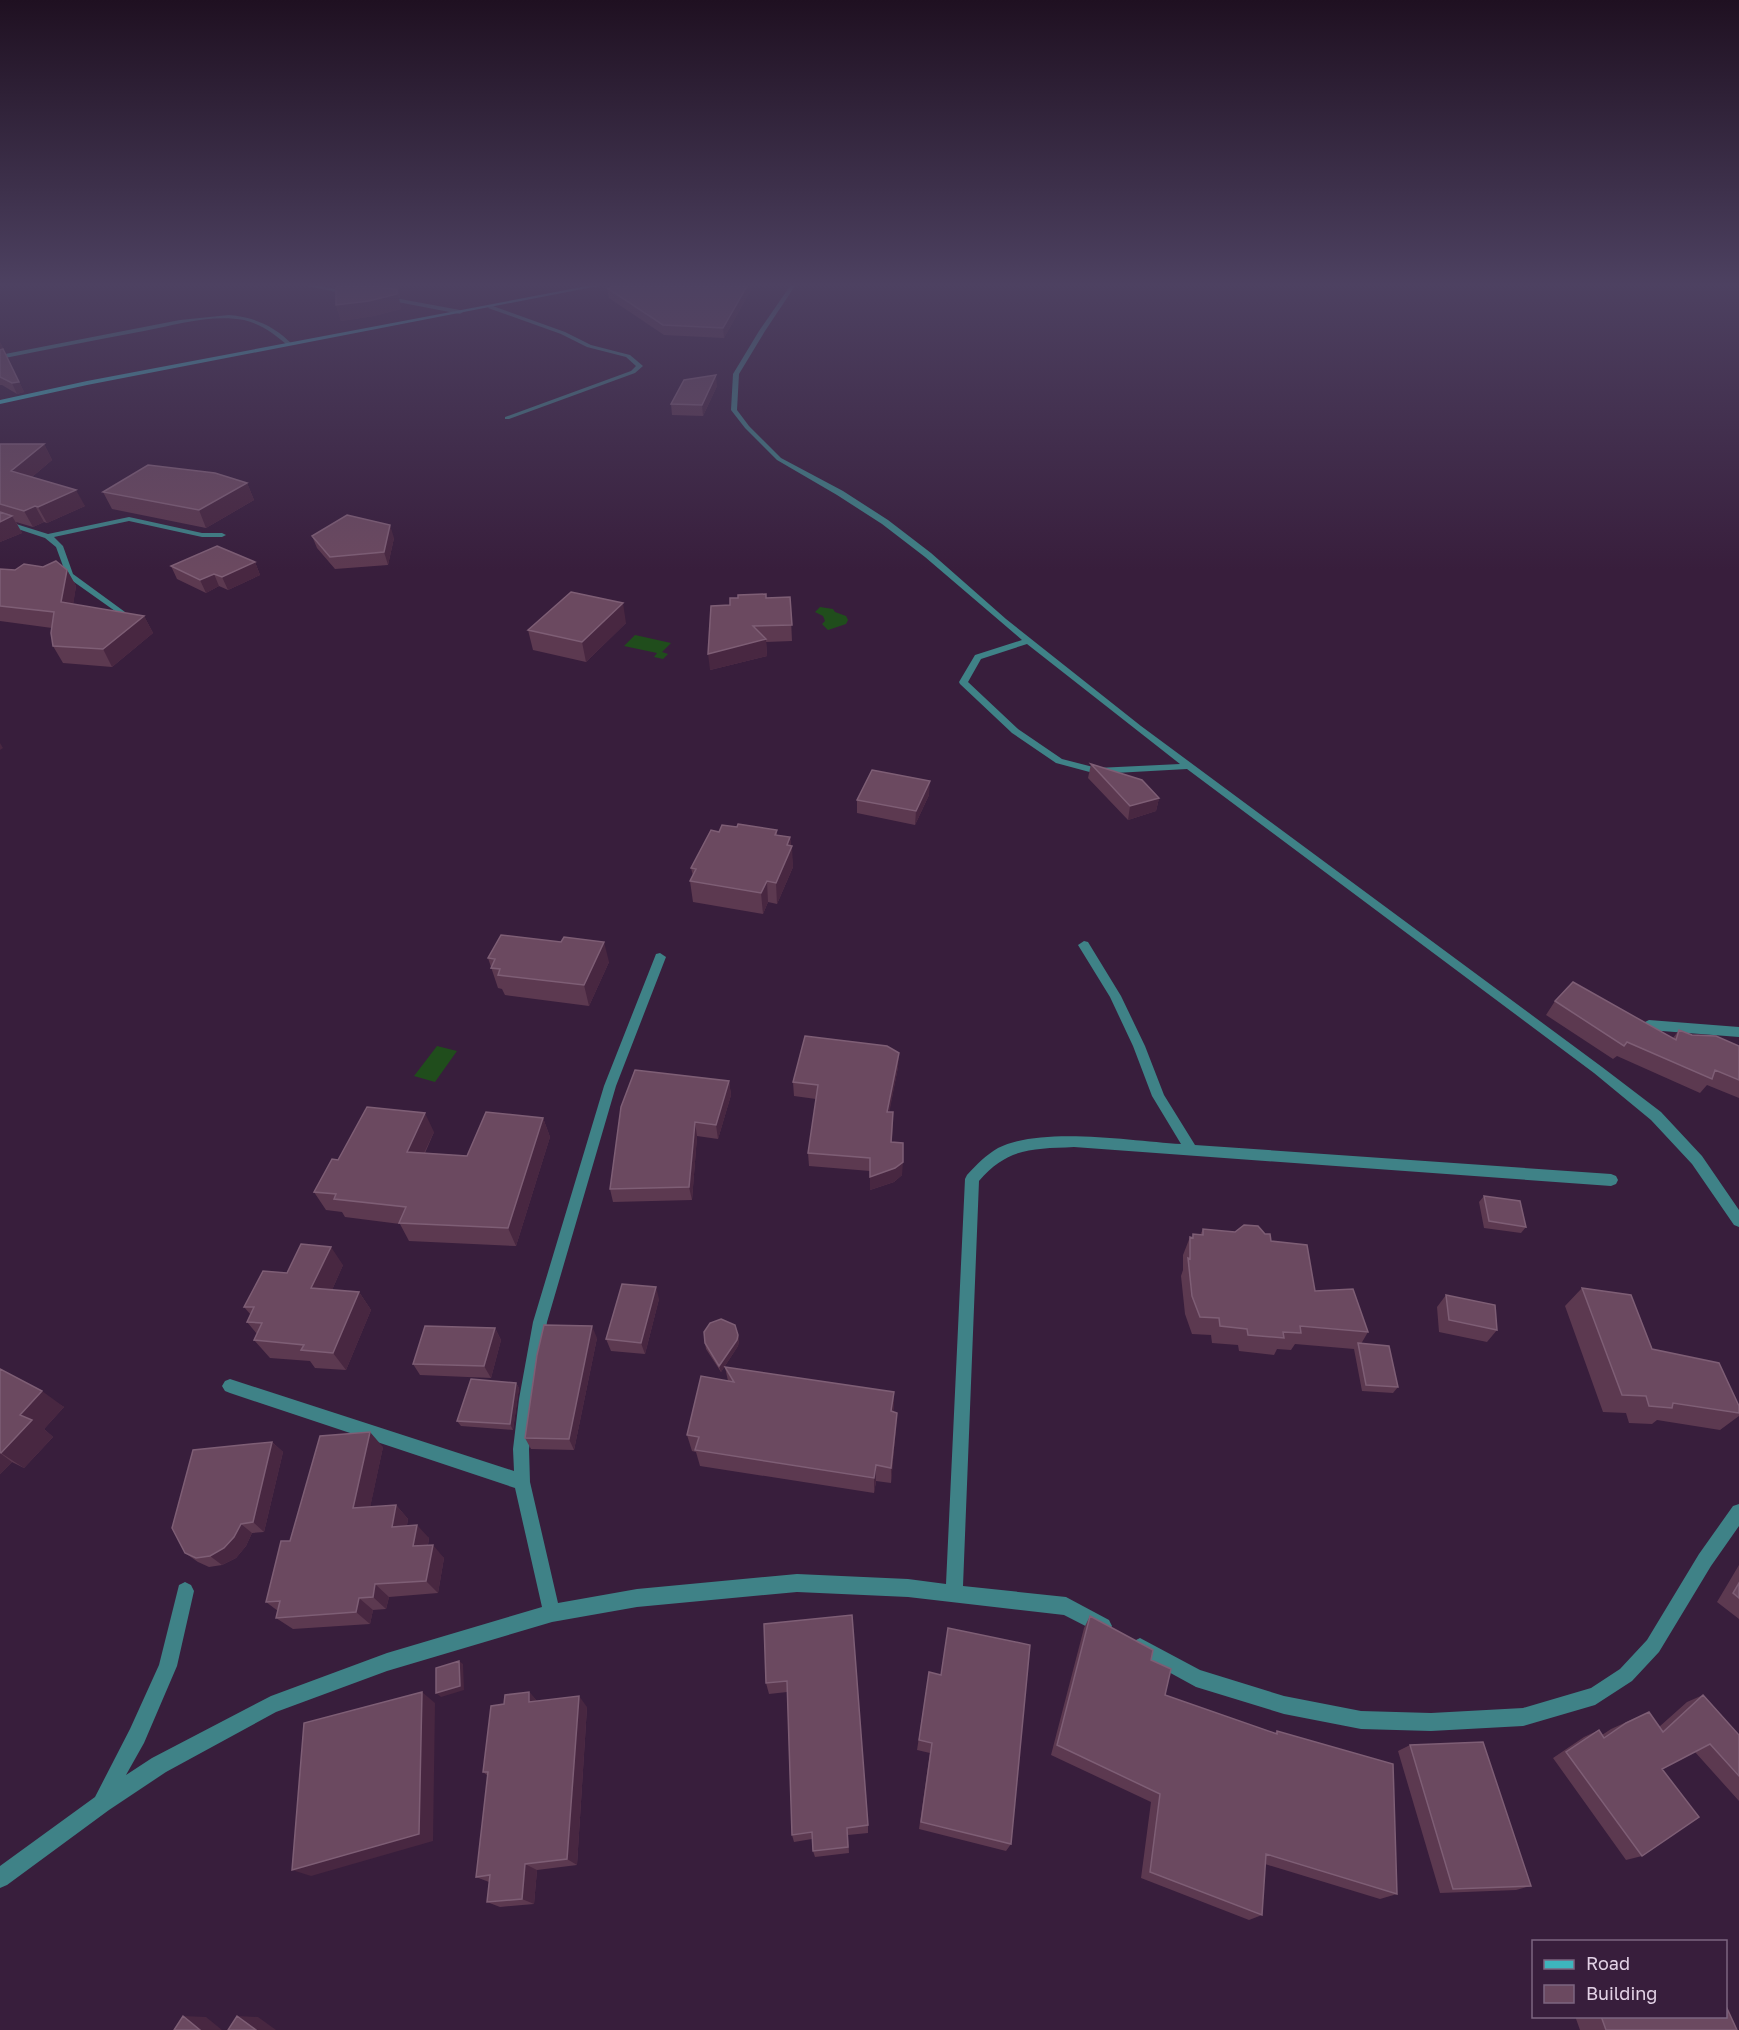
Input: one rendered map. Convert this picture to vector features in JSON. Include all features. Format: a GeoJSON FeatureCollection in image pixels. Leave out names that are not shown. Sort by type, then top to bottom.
{"type":"FeatureCollection","features":[{"type":"Feature","properties":{"kind":"street"},"geometry":{"type":"LineString","coordinates":[[0,402],[106,381]]}},
{"type":"Feature","properties":{"kind":"street"},"geometry":{"type":"LineString","coordinates":[[507,418],[609,381]]}},
{"type":"Feature","properties":{"kind":"street"},"geometry":{"type":"LineString","coordinates":[[736,381],[734,410],[747,428],[778,459],[840,493],[885,522],[928,555],[1028,641],[1188,766],[1598,1070],[1656,1116],[1697,1160],[1739,1221]]}},
{"type":"Feature","properties":{"kind":"street"},"geometry":{"type":"LineString","coordinates":[[48,536],[129,519],[202,536],[222,535]]}},
{"type":"Feature","properties":{"kind":"street"},"geometry":{"type":"LineString","coordinates":[[0,521],[48,536],[59,546],[70,575],[122,615]]}},
{"type":"Feature","properties":{"kind":"street"},"geometry":{"type":"LineString","coordinates":[[1028,641],[978,657],[963,682],[1016,730],[1059,761],[1097,771],[1188,766]]}},
{"type":"Feature","properties":{"kind":"street"},"geometry":{"type":"LineString","coordinates":[[1084,945],[1115,996],[1139,1047],[1158,1096],[1192,1151]]}},
{"type":"Feature","properties":{"kind":"street"},"geometry":{"type":"LineString","coordinates":[[552,1613],[522,1482],[522,1449],[527,1399],[540,1322],[610,1086],[660,957]]}},
{"type":"Feature","properties":{"kind":"street"},"geometry":{"type":"LineString","coordinates":[[1649,1025],[1739,1032]]}},
{"type":"Feature","properties":{"kind":"street"},"geometry":{"type":"LineString","coordinates":[[954,1594],[972,1179],[986,1161],[1009,1148],[1038,1143],[1074,1142],[1611,1180]]}},
{"type":"Feature","properties":{"kind":"street"},"geometry":{"type":"LineString","coordinates":[[230,1386],[522,1482]]}},
{"type":"Feature","properties":{"kind":"street"},"geometry":{"type":"LineString","coordinates":[[0,1878],[102,1803],[159,1765],[271,1706],[387,1662],[552,1613],[637,1598],[797,1583],[908,1588],[1066,1606],[1196,1678],[1295,1708],[1361,1720],[1442,1722],[1523,1717],[1595,1696],[1626,1676],[1653,1646],[1705,1560],[1739,1512]]}},
{"type":"Feature","properties":{"kind":"street"},"geometry":{"type":"LineString","coordinates":[[102,1803],[137,1736],[168,1666],[185,1591]]}},
{"type":"Feature","properties":{"kind":"shaded area"},"geometry":{"type":"Polygon","coordinates":[[[820,607],[833,609],[846,616],[848,620],[846,624],[828,630],[822,624],[825,621],[823,616],[815,612],[820,607]]]}},
{"type":"Feature","properties":{"kind":"shaded area"},"geometry":{"type":"Polygon","coordinates":[[[635,635],[671,643],[662,652],[668,654],[663,659],[654,657],[657,653],[624,646],[635,635]]]}},
{"type":"Feature","properties":{"kind":"shaded area"},"geometry":{"type":"Polygon","coordinates":[[[437,1046],[457,1051],[435,1082],[414,1076],[437,1046]]]}},
{"type":"Feature","properties":{"kind":"building"},"geometry":{"type":"Polygon","coordinates":[[[684,381],[713,381],[702,405],[671,404],[684,381]]]}},
{"type":"Feature","properties":{"kind":"building"},"geometry":{"type":"Polygon","coordinates":[[[0,444],[44,444],[11,471],[76,490],[24,511],[0,504],[0,444]]]}},
{"type":"Feature","properties":{"kind":"building"},"geometry":{"type":"Polygon","coordinates":[[[148,465],[215,473],[247,483],[199,510],[103,492],[148,465]]]}},
{"type":"Feature","properties":{"kind":"building"},"geometry":{"type":"Polygon","coordinates":[[[0,512],[12,516],[0,522],[0,512]]]}},
{"type":"Feature","properties":{"kind":"building"},"geometry":{"type":"Polygon","coordinates":[[[347,515],[390,525],[384,552],[330,557],[312,536],[347,515]]]}},
{"type":"Feature","properties":{"kind":"building"},"geometry":{"type":"Polygon","coordinates":[[[217,546],[255,562],[222,577],[214,574],[200,580],[171,566],[217,546]]]}},
{"type":"Feature","properties":{"kind":"building"},"geometry":{"type":"Polygon","coordinates":[[[56,561],[67,570],[61,602],[144,616],[103,649],[53,646],[51,633],[54,612],[0,606],[0,569],[15,570],[24,564],[43,567],[56,561]]]}},
{"type":"Feature","properties":{"kind":"building"},"geometry":{"type":"Polygon","coordinates":[[[571,592],[623,603],[582,642],[528,630],[571,592]]]}},
{"type":"Feature","properties":{"kind":"building"},"geometry":{"type":"Polygon","coordinates":[[[766,594],[766,598],[790,597],[792,625],[753,626],[766,639],[708,654],[711,606],[730,605],[730,598],[738,598],[738,595],[766,594]]]}},
{"type":"Feature","properties":{"kind":"building"},"geometry":{"type":"Polygon","coordinates":[[[1091,764],[1142,780],[1159,798],[1130,806],[1091,764]]]}},
{"type":"Feature","properties":{"kind":"building"},"geometry":{"type":"Polygon","coordinates":[[[872,770],[930,781],[916,811],[857,800],[872,770]]]}},
{"type":"Feature","properties":{"kind":"building"},"geometry":{"type":"Polygon","coordinates":[[[738,824],[777,830],[775,835],[790,837],[787,845],[792,846],[776,883],[767,881],[761,893],[690,881],[696,869],[691,868],[711,830],[719,832],[722,825],[737,827],[738,824]]]}},
{"type":"Feature","properties":{"kind":"building"},"geometry":{"type":"Polygon","coordinates":[[[501,935],[561,942],[564,937],[604,942],[584,985],[498,975],[500,969],[491,968],[495,959],[488,958],[501,935]]]}},
{"type":"Feature","properties":{"kind":"building"},"geometry":{"type":"Polygon","coordinates":[[[1573,982],[1676,1040],[1679,1030],[1692,1035],[1716,1036],[1739,1046],[1739,1080],[1715,1070],[1712,1079],[1627,1042],[1624,1046],[1555,1001],[1573,982]]]}},
{"type":"Feature","properties":{"kind":"building"},"geometry":{"type":"Polygon","coordinates":[[[805,1036],[887,1046],[899,1053],[887,1112],[893,1112],[891,1142],[903,1143],[903,1162],[895,1168],[870,1177],[870,1158],[808,1153],[818,1085],[793,1082],[805,1036]]]}},
{"type":"Feature","properties":{"kind":"building"},"geometry":{"type":"Polygon","coordinates":[[[635,1070],[729,1081],[716,1125],[695,1122],[689,1187],[610,1189],[621,1107],[635,1070]]]}},
{"type":"Feature","properties":{"kind":"building"},"geometry":{"type":"Polygon","coordinates":[[[367,1107],[425,1113],[407,1152],[467,1156],[486,1112],[543,1118],[508,1228],[399,1223],[406,1207],[334,1199],[336,1194],[314,1192],[332,1159],[338,1160],[367,1107]]]}},
{"type":"Feature","properties":{"kind":"building"},"geometry":{"type":"Polygon","coordinates":[[[1484,1196],[1520,1201],[1526,1227],[1489,1221],[1484,1196]]]}},
{"type":"Feature","properties":{"kind":"building"},"geometry":{"type":"Polygon","coordinates":[[[1244,1225],[1258,1226],[1265,1234],[1270,1234],[1271,1241],[1307,1245],[1315,1291],[1353,1289],[1368,1332],[1300,1326],[1301,1333],[1283,1332],[1284,1338],[1248,1335],[1247,1329],[1220,1326],[1219,1318],[1200,1317],[1192,1296],[1188,1258],[1190,1259],[1190,1237],[1193,1238],[1193,1234],[1203,1235],[1203,1229],[1235,1232],[1244,1225]]]}},
{"type":"Feature","properties":{"kind":"building"},"geometry":{"type":"Polygon","coordinates":[[[301,1244],[331,1247],[311,1288],[359,1292],[333,1353],[301,1350],[304,1345],[254,1340],[262,1323],[247,1322],[254,1307],[244,1307],[263,1271],[287,1273],[301,1244]]]}},
{"type":"Feature","properties":{"kind":"building"},"geometry":{"type":"Polygon","coordinates":[[[622,1284],[656,1287],[641,1343],[606,1339],[622,1284]]]}},
{"type":"Feature","properties":{"kind":"building"},"geometry":{"type":"Polygon","coordinates":[[[1582,1288],[1631,1295],[1652,1349],[1719,1363],[1739,1406],[1739,1413],[1673,1403],[1672,1408],[1649,1406],[1646,1396],[1622,1395],[1582,1288]]]}},
{"type":"Feature","properties":{"kind":"building"},"geometry":{"type":"Polygon","coordinates":[[[1446,1295],[1495,1305],[1497,1330],[1449,1320],[1446,1295]]]}},
{"type":"Feature","properties":{"kind":"building"},"geometry":{"type":"Polygon","coordinates":[[[721,1319],[735,1325],[738,1335],[719,1366],[705,1343],[704,1332],[710,1323],[721,1319]]]}},
{"type":"Feature","properties":{"kind":"building"},"geometry":{"type":"Polygon","coordinates":[[[544,1325],[592,1326],[569,1439],[525,1438],[537,1355],[544,1325]]]}},
{"type":"Feature","properties":{"kind":"building"},"geometry":{"type":"Polygon","coordinates":[[[425,1326],[495,1328],[484,1366],[413,1364],[425,1326]]]}},
{"type":"Feature","properties":{"kind":"building"},"geometry":{"type":"Polygon","coordinates":[[[1358,1343],[1389,1346],[1398,1387],[1366,1385],[1358,1343]]]}},
{"type":"Feature","properties":{"kind":"building"},"geometry":{"type":"Polygon","coordinates":[[[725,1367],[894,1392],[891,1411],[897,1413],[891,1468],[876,1465],[874,1478],[695,1450],[699,1437],[687,1435],[701,1376],[734,1382],[725,1367]]]}},
{"type":"Feature","properties":{"kind":"building"},"geometry":{"type":"Polygon","coordinates":[[[0,1369],[42,1391],[20,1415],[32,1420],[1,1453],[0,1452],[0,1369]]]}},
{"type":"Feature","properties":{"kind":"building"},"geometry":{"type":"Polygon","coordinates":[[[471,1379],[516,1383],[510,1424],[457,1421],[471,1379]]]}},
{"type":"Feature","properties":{"kind":"building"},"geometry":{"type":"Polygon","coordinates":[[[370,1432],[353,1508],[396,1505],[392,1527],[417,1525],[413,1546],[433,1545],[426,1581],[375,1584],[373,1597],[359,1598],[356,1612],[276,1618],[280,1601],[266,1602],[281,1541],[290,1541],[320,1436],[370,1432]]]}},
{"type":"Feature","properties":{"kind":"building"},"geometry":{"type":"Polygon","coordinates":[[[272,1442],[253,1522],[241,1524],[234,1537],[224,1548],[210,1556],[196,1558],[185,1553],[172,1528],[193,1450],[272,1442]]]}},
{"type":"Feature","properties":{"kind":"building"},"geometry":{"type":"Polygon","coordinates":[[[1739,1583],[1739,1598],[1733,1593],[1739,1583]]]}},
{"type":"Feature","properties":{"kind":"building"},"geometry":{"type":"Polygon","coordinates":[[[852,1615],[868,1825],[847,1828],[848,1847],[813,1851],[812,1832],[792,1835],[787,1681],[766,1683],[764,1624],[852,1615]]]}},
{"type":"Feature","properties":{"kind":"building"},"geometry":{"type":"Polygon","coordinates":[[[1090,1616],[1153,1650],[1151,1660],[1171,1669],[1165,1695],[1277,1734],[1277,1731],[1393,1764],[1397,1894],[1266,1854],[1262,1915],[1150,1872],[1160,1794],[1057,1745],[1090,1616]]]}},
{"type":"Feature","properties":{"kind":"building"},"geometry":{"type":"Polygon","coordinates":[[[948,1628],[1030,1645],[1011,1844],[921,1822],[932,1743],[919,1740],[929,1672],[941,1675],[948,1628]]]}},
{"type":"Feature","properties":{"kind":"building"},"geometry":{"type":"Polygon","coordinates":[[[459,1661],[460,1686],[436,1693],[436,1668],[459,1661]]]}},
{"type":"Feature","properties":{"kind":"building"},"geometry":{"type":"Polygon","coordinates":[[[422,1692],[419,1834],[292,1870],[304,1723],[422,1692]]]}},
{"type":"Feature","properties":{"kind":"building"},"geometry":{"type":"Polygon","coordinates":[[[529,1692],[529,1702],[579,1696],[567,1859],[525,1864],[522,1899],[487,1902],[490,1875],[476,1877],[488,1772],[483,1772],[491,1706],[504,1704],[505,1695],[529,1692]]]}},
{"type":"Feature","properties":{"kind":"building"},"geometry":{"type":"Polygon","coordinates":[[[1703,1695],[1739,1735],[1739,1776],[1710,1744],[1662,1769],[1699,1817],[1642,1856],[1566,1752],[1599,1730],[1604,1738],[1626,1723],[1649,1712],[1663,1732],[1703,1695]]]}},
{"type":"Feature","properties":{"kind":"building"},"geometry":{"type":"Polygon","coordinates":[[[1483,1742],[1531,1886],[1453,1889],[1410,1745],[1483,1742]]]}},
{"type":"Feature","properties":{"kind":"building"},"geometry":{"type":"Polygon","coordinates":[[[1727,2008],[1737,2030],[1606,2030],[1602,2018],[1727,2018],[1727,2008]]]}},
{"type":"Feature","properties":{"kind":"building"},"geometry":{"type":"Polygon","coordinates":[[[183,2016],[200,2030],[174,2030],[183,2016]]]}},
{"type":"Feature","properties":{"kind":"building"},"geometry":{"type":"Polygon","coordinates":[[[237,2016],[256,2030],[228,2030],[237,2016]]]}}]}
